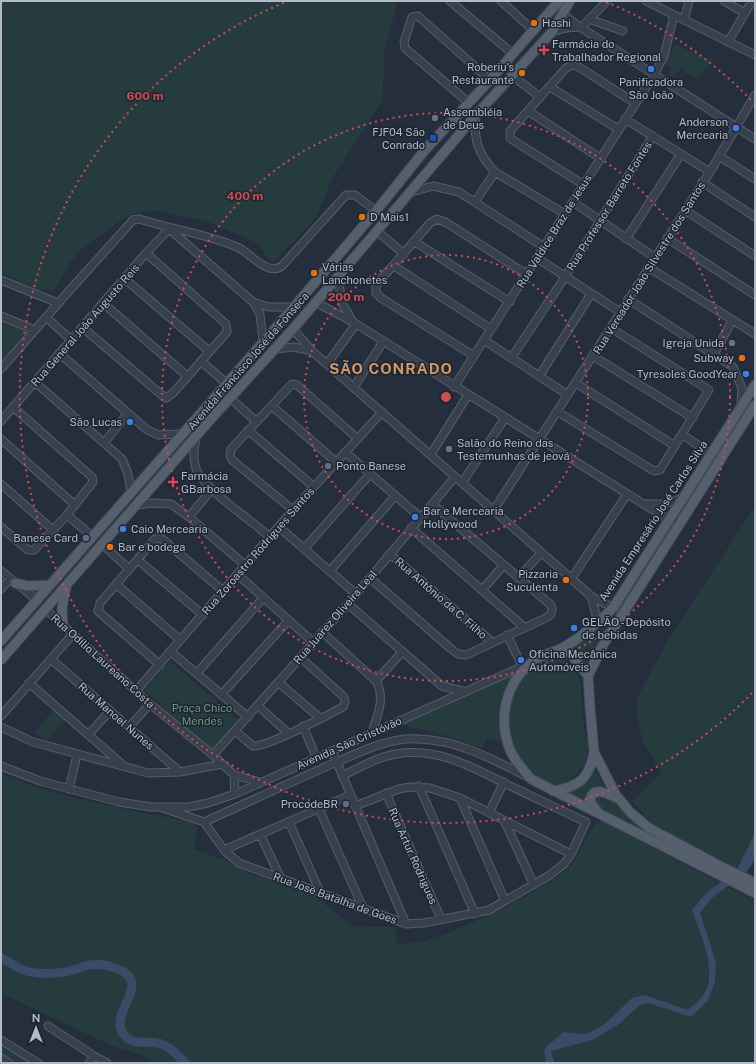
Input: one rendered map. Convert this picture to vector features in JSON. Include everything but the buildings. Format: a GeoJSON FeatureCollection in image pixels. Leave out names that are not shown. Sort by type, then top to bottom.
{"type":"FeatureCollection","features":[{"type":"Feature","properties":{"kind":"main road","name":"Avenida Francisco José da Fonseca"},"geometry":{"type":"LineString","coordinates":[[1,641],[180,434],[211,401],[294,306],[376,211],[425,150],[490,80],[559,1]]}},
{"type":"Feature","properties":{"kind":"main road","name":"Avenida Francisco José da Fonseca"},"geometry":{"type":"LineString","coordinates":[[1,660],[103,545],[210,419],[231,399],[293,329],[476,115],[552,32],[570,1]]}},
{"type":"Feature","properties":{"kind":"main road"},"geometry":{"type":"LineString","coordinates":[[393,189],[407,196]]}},
{"type":"Feature","properties":{"kind":"main road","name":"Avenida Empresário José Carlos Silva"},"geometry":{"type":"LineString","coordinates":[[721,871],[600,815],[531,779],[512,753],[507,740],[504,720],[505,705],[512,687],[532,662],[547,653],[560,649],[598,622],[613,608],[755,385]]}},
{"type":"Feature","properties":{"kind":"main road"},"geometry":{"type":"LineString","coordinates":[[211,401],[214,408],[220,410]]}},
{"type":"Feature","properties":{"kind":"main road"},"geometry":{"type":"LineString","coordinates":[[560,649],[566,651],[576,659],[588,676],[603,645],[755,406]]}},
{"type":"Feature","properties":{"kind":"main road"},"geometry":{"type":"LineString","coordinates":[[204,408],[208,408],[211,412],[210,419]]}},
{"type":"Feature","properties":{"kind":"main road"},"geometry":{"type":"LineString","coordinates":[[75,557],[77,566],[80,570]]}},
{"type":"Feature","properties":{"kind":"main road"},"geometry":{"type":"LineString","coordinates":[[67,566],[80,570]]}},
{"type":"Feature","properties":{"kind":"main road"},"geometry":{"type":"LineString","coordinates":[[12,581],[28,586],[50,585]]}},
{"type":"Feature","properties":{"kind":"main road"},"geometry":{"type":"LineString","coordinates":[[63,626],[62,608],[67,584]]}},
{"type":"Feature","properties":{"kind":"main road","name":"Avenida Empresário José Carlos Silva"},"geometry":{"type":"LineString","coordinates":[[588,676],[594,752],[618,798],[630,812],[649,828],[754,889]]}},
{"type":"Feature","properties":{"kind":"main road"},"geometry":{"type":"LineString","coordinates":[[553,790],[574,786],[582,780],[590,768],[594,752]]}},
{"type":"Feature","properties":{"kind":"main road"},"geometry":{"type":"LineString","coordinates":[[600,815],[590,802],[592,795],[600,791],[604,791],[618,798]]}},
{"type":"Feature","properties":{"kind":"street"},"geometry":{"type":"LineString","coordinates":[[450,1],[513,54]]}},
{"type":"Feature","properties":{"kind":"street"},"geometry":{"type":"LineString","coordinates":[[501,1],[534,30]]}},
{"type":"Feature","properties":{"kind":"street"},"geometry":{"type":"LineString","coordinates":[[552,32],[566,28],[581,27],[607,1]]}},
{"type":"Feature","properties":{"kind":"street"},"geometry":{"type":"LineString","coordinates":[[646,1],[755,55]]}},
{"type":"Feature","properties":{"kind":"street"},"geometry":{"type":"LineString","coordinates":[[684,20],[689,1]]}},
{"type":"Feature","properties":{"kind":"street"},"geometry":{"type":"LineString","coordinates":[[724,1],[745,14]]}},
{"type":"Feature","properties":{"kind":"street"},"geometry":{"type":"LineString","coordinates":[[728,42],[752,1]]}},
{"type":"Feature","properties":{"kind":"street"},"geometry":{"type":"LineString","coordinates":[[563,14],[654,75],[755,139]]}},
{"type":"Feature","properties":{"kind":"street","name":"Rua Valdice Braz de Jesus"},"geometry":{"type":"LineString","coordinates":[[454,387],[510,302],[526,274],[654,75],[664,56],[674,15]]}},
{"type":"Feature","properties":{"kind":"street"},"geometry":{"type":"LineString","coordinates":[[469,102],[405,48],[404,42],[412,17],[418,16],[490,80]]}},
{"type":"Feature","properties":{"kind":"street"},"geometry":{"type":"LineString","coordinates":[[589,19],[623,31]]}},
{"type":"Feature","properties":{"kind":"street"},"geometry":{"type":"LineString","coordinates":[[584,184],[510,138],[512,128],[566,68],[573,65],[635,103]]}},
{"type":"Feature","properties":{"kind":"street"},"geometry":{"type":"LineString","coordinates":[[513,76],[540,97]]}},
{"type":"Feature","properties":{"kind":"street"},"geometry":{"type":"LineString","coordinates":[[550,87],[618,129]]}},
{"type":"Feature","properties":{"kind":"street","name":"Rua Vereador João Silvestre dos Santos"},"geometry":{"type":"LineString","coordinates":[[494,510],[538,439],[558,412],[654,257],[710,172],[755,95]]}},
{"type":"Feature","properties":{"kind":"street"},"geometry":{"type":"LineString","coordinates":[[528,111],[600,158]]}},
{"type":"Feature","properties":{"kind":"street"},"geometry":{"type":"LineString","coordinates":[[476,115],[474,129],[477,148],[486,162],[495,172],[565,214]]}},
{"type":"Feature","properties":{"kind":"street"},"geometry":{"type":"LineString","coordinates":[[625,119],[710,172]]}},
{"type":"Feature","properties":{"kind":"street","name":"Rua Professor Barreto Fontes"},"geometry":{"type":"LineString","coordinates":[[512,357],[565,277],[653,136]]}},
{"type":"Feature","properties":{"kind":"street"},"geometry":{"type":"LineString","coordinates":[[626,239],[681,154]]}},
{"type":"Feature","properties":{"kind":"street"},"geometry":{"type":"LineString","coordinates":[[719,156],[755,179]]}},
{"type":"Feature","properties":{"kind":"street"},"geometry":{"type":"LineString","coordinates":[[475,202],[495,172]]}},
{"type":"Feature","properties":{"kind":"street"},"geometry":{"type":"LineString","coordinates":[[702,182],[755,217]]}},
{"type":"Feature","properties":{"kind":"street"},"geometry":{"type":"LineString","coordinates":[[407,196],[433,186],[459,192],[544,247]]}},
{"type":"Feature","properties":{"kind":"street"},"geometry":{"type":"LineString","coordinates":[[1,369],[130,222],[139,219],[236,246],[268,268],[274,270],[282,266],[346,195],[355,195],[376,211]]}},
{"type":"Feature","properties":{"kind":"street"},"geometry":{"type":"LineString","coordinates":[[573,202],[654,257]]}},
{"type":"Feature","properties":{"kind":"street"},"geometry":{"type":"LineString","coordinates":[[685,210],[755,256]]}},
{"type":"Feature","properties":{"kind":"street"},"geometry":{"type":"LineString","coordinates":[[474,356],[377,295],[376,285],[433,220],[441,220],[526,274]]}},
{"type":"Feature","properties":{"kind":"street"},"geometry":{"type":"LineString","coordinates":[[168,228],[253,302],[260,314],[263,340]]}},
{"type":"Feature","properties":{"kind":"street","name":"Rua General João Augusto Reis"},"geometry":{"type":"LineString","coordinates":[[1,421],[36,383],[59,353],[168,228]]}},
{"type":"Feature","properties":{"kind":"street"},"geometry":{"type":"LineString","coordinates":[[377,231],[404,254]]}},
{"type":"Feature","properties":{"kind":"street"},"geometry":{"type":"LineString","coordinates":[[667,238],[755,295]]}},
{"type":"Feature","properties":{"kind":"street"},"geometry":{"type":"LineString","coordinates":[[415,242],[510,302]]}},
{"type":"Feature","properties":{"kind":"street"},"geometry":{"type":"LineString","coordinates":[[82,327],[164,397],[173,393],[200,360],[227,332],[227,326],[146,253]]}},
{"type":"Feature","properties":{"kind":"street"},"geometry":{"type":"LineString","coordinates":[[537,258],[620,312]]}},
{"type":"Feature","properties":{"kind":"street"},"geometry":{"type":"LineString","coordinates":[[394,266],[491,329]]}},
{"type":"Feature","properties":{"kind":"street"},"geometry":{"type":"LineString","coordinates":[[648,267],[732,322],[755,334]]}},
{"type":"Feature","properties":{"kind":"street"},"geometry":{"type":"LineString","coordinates":[[338,277],[342,303],[354,323]]}},
{"type":"Feature","properties":{"kind":"street"},"geometry":{"type":"LineString","coordinates":[[125,279],[208,351]]}},
{"type":"Feature","properties":{"kind":"street"},"geometry":{"type":"LineString","coordinates":[[1,280],[58,303]]}},
{"type":"Feature","properties":{"kind":"street"},"geometry":{"type":"LineString","coordinates":[[540,375],[591,294]]}},
{"type":"Feature","properties":{"kind":"street"},"geometry":{"type":"LineString","coordinates":[[628,299],[733,367],[742,388],[741,407]]}},
{"type":"Feature","properties":{"kind":"street"},"geometry":{"type":"LineString","coordinates":[[103,302],[187,376]]}},
{"type":"Feature","properties":{"kind":"street"},"geometry":{"type":"LineString","coordinates":[[253,302],[268,307],[294,306]]}},
{"type":"Feature","properties":{"kind":"street"},"geometry":{"type":"LineString","coordinates":[[315,302],[354,323],[454,387],[669,520],[678,522],[683,520]]}},
{"type":"Feature","properties":{"kind":"street"},"geometry":{"type":"LineString","coordinates":[[1,316],[35,330]]}},
{"type":"Feature","properties":{"kind":"street"},"geometry":{"type":"LineString","coordinates":[[46,318],[71,340]]}},
{"type":"Feature","properties":{"kind":"street"},"geometry":{"type":"LineString","coordinates":[[714,354],[732,322]]}},
{"type":"Feature","properties":{"kind":"street"},"geometry":{"type":"LineString","coordinates":[[327,364],[354,323]]}},
{"type":"Feature","properties":{"kind":"street"},"geometry":{"type":"LineString","coordinates":[[558,412],[654,471],[660,470],[683,435],[708,392],[708,389],[610,328]]}},
{"type":"Feature","properties":{"kind":"street"},"geometry":{"type":"LineString","coordinates":[[293,329],[312,351],[354,386],[541,553],[572,578],[591,596],[613,608]]}},
{"type":"Feature","properties":{"kind":"street"},"geometry":{"type":"LineString","coordinates":[[484,340],[540,375],[568,395]]}},
{"type":"Feature","properties":{"kind":"street"},"geometry":{"type":"LineString","coordinates":[[354,386],[383,342]]}},
{"type":"Feature","properties":{"kind":"street"},"geometry":{"type":"LineString","coordinates":[[275,349],[294,347],[312,351]]}},
{"type":"Feature","properties":{"kind":"street"},"geometry":{"type":"LineString","coordinates":[[59,353],[128,413],[154,433],[180,434]]}},
{"type":"Feature","properties":{"kind":"street"},"geometry":{"type":"LineString","coordinates":[[593,356],[693,418]]}},
{"type":"Feature","properties":{"kind":"street"},"geometry":{"type":"LineString","coordinates":[[200,360],[226,383]]}},
{"type":"Feature","properties":{"kind":"street"},"geometry":{"type":"LineString","coordinates":[[576,382],[675,446]]}},
{"type":"Feature","properties":{"kind":"street"},"geometry":{"type":"LineString","coordinates":[[36,383],[104,442],[124,462],[131,492]]}},
{"type":"Feature","properties":{"kind":"street"},"geometry":{"type":"LineString","coordinates":[[293,510],[231,458],[231,449],[256,421],[272,406],[289,385],[295,384],[357,438]]}},
{"type":"Feature","properties":{"kind":"street"},"geometry":{"type":"LineString","coordinates":[[431,454],[468,395]]}},
{"type":"Feature","properties":{"kind":"street"},"geometry":{"type":"LineString","coordinates":[[231,399],[256,421]]}},
{"type":"Feature","properties":{"kind":"street"},"geometry":{"type":"LineString","coordinates":[[272,406],[336,462]]}},
{"type":"Feature","properties":{"kind":"street"},"geometry":{"type":"LineString","coordinates":[[1,527],[30,551],[34,550],[67,515],[93,484],[93,478],[13,407]]}},
{"type":"Feature","properties":{"kind":"street","name":"Rua Zoroastro Rodrigues Santos"},"geometry":{"type":"LineString","coordinates":[[136,691],[293,510],[382,412]]}},
{"type":"Feature","properties":{"kind":"street"},"geometry":{"type":"LineString","coordinates":[[104,442],[128,413]]}},
{"type":"Feature","properties":{"kind":"street"},"geometry":{"type":"LineString","coordinates":[[462,482],[505,418]]}},
{"type":"Feature","properties":{"kind":"street"},"geometry":{"type":"LineString","coordinates":[[248,430],[314,487]]}},
{"type":"Feature","properties":{"kind":"street"},"geometry":{"type":"LineString","coordinates":[[683,435],[711,454]]}},
{"type":"Feature","properties":{"kind":"street"},"geometry":{"type":"LineString","coordinates":[[196,437],[194,456],[196,469],[199,474],[212,489],[270,537]]}},
{"type":"Feature","properties":{"kind":"street"},"geometry":{"type":"LineString","coordinates":[[1,439],[75,505]]}},
{"type":"Feature","properties":{"kind":"street"},"geometry":{"type":"LineString","coordinates":[[345,452],[420,517]]}},
{"type":"Feature","properties":{"kind":"street"},"geometry":{"type":"LineString","coordinates":[[304,549],[370,474]]}},
{"type":"Feature","properties":{"kind":"street","name":"Rua Juarez Oliveira Leal"},"geometry":{"type":"LineString","coordinates":[[213,755],[348,604],[455,477]]}},
{"type":"Feature","properties":{"kind":"street"},"geometry":{"type":"LineString","coordinates":[[1,484],[53,530]]}},
{"type":"Feature","properties":{"kind":"street"},"geometry":{"type":"LineString","coordinates":[[190,517],[212,489]]}},
{"type":"Feature","properties":{"kind":"street"},"geometry":{"type":"LineString","coordinates":[[572,578],[627,494]]}},
{"type":"Feature","properties":{"kind":"street"},"geometry":{"type":"LineString","coordinates":[[330,571],[395,496]]}},
{"type":"Feature","properties":{"kind":"street"},"geometry":{"type":"LineString","coordinates":[[645,504],[664,504],[683,498]]}},
{"type":"Feature","properties":{"kind":"street"},"geometry":{"type":"LineString","coordinates":[[137,505],[149,503],[171,504],[190,517],[246,566]]}},
{"type":"Feature","properties":{"kind":"street"},"geometry":{"type":"LineString","coordinates":[[370,578],[458,654],[466,655],[546,618],[551,614],[552,609],[550,605],[432,504]]}},
{"type":"Feature","properties":{"kind":"street"},"geometry":{"type":"LineString","coordinates":[[67,515],[92,536]]}},
{"type":"Feature","properties":{"kind":"street"},"geometry":{"type":"LineString","coordinates":[[279,527],[356,594]]}},
{"type":"Feature","properties":{"kind":"street"},"geometry":{"type":"LineString","coordinates":[[411,528],[524,627]]}},
{"type":"Feature","properties":{"kind":"street"},"geometry":{"type":"LineString","coordinates":[[160,665],[98,611],[98,606],[116,584],[155,539],[161,538],[223,591]]}},
{"type":"Feature","properties":{"kind":"street"},"geometry":{"type":"LineString","coordinates":[[103,545],[129,569]]}},
{"type":"Feature","properties":{"kind":"street"},"geometry":{"type":"LineString","coordinates":[[518,578],[541,553]]}},
{"type":"Feature","properties":{"kind":"street","name":"Rua Antônio da C. Filho"},"geometry":{"type":"LineString","coordinates":[[390,554],[492,642]]}},
{"type":"Feature","properties":{"kind":"street"},"geometry":{"type":"LineString","coordinates":[[138,560],[203,615]]}},
{"type":"Feature","properties":{"kind":"street"},"geometry":{"type":"LineString","coordinates":[[482,590],[504,566]]}},
{"type":"Feature","properties":{"kind":"street"},"geometry":{"type":"LineString","coordinates":[[1,571],[37,600]]}},
{"type":"Feature","properties":{"kind":"street"},"geometry":{"type":"LineString","coordinates":[[238,575],[313,642]]}},
{"type":"Feature","properties":{"kind":"street"},"geometry":{"type":"LineString","coordinates":[[1,589],[12,581]]}},
{"type":"Feature","properties":{"kind":"street"},"geometry":{"type":"LineString","coordinates":[[116,584],[180,640]]}},
{"type":"Feature","properties":{"kind":"street"},"geometry":{"type":"LineString","coordinates":[[591,596],[598,622]]}},
{"type":"Feature","properties":{"kind":"street"},"geometry":{"type":"LineString","coordinates":[[197,673],[263,598]]}},
{"type":"Feature","properties":{"kind":"street"},"geometry":{"type":"LineString","coordinates":[[348,604],[442,686],[463,691]]}},
{"type":"Feature","properties":{"kind":"street","name":"Rua Odílio Laureano Costa"},"geometry":{"type":"LineString","coordinates":[[45,609],[150,704],[213,755],[234,775]]}},
{"type":"Feature","properties":{"kind":"street"},"geometry":{"type":"LineString","coordinates":[[221,695],[288,621]]}},
{"type":"Feature","properties":{"kind":"street"},"geometry":{"type":"LineString","coordinates":[[322,632],[376,681],[379,686],[381,701],[371,734]]}},
{"type":"Feature","properties":{"kind":"street"},"geometry":{"type":"LineString","coordinates":[[1,716],[72,634]]}},
{"type":"Feature","properties":{"kind":"street"},"geometry":{"type":"LineString","coordinates":[[507,635],[522,666]]}},
{"type":"Feature","properties":{"kind":"street"},"geometry":{"type":"LineString","coordinates":[[170,651],[248,717]]}},
{"type":"Feature","properties":{"kind":"street"},"geometry":{"type":"LineString","coordinates":[[376,681],[402,652]]}},
{"type":"Feature","properties":{"kind":"street"},"geometry":{"type":"LineString","coordinates":[[235,731],[255,746],[288,733],[342,707],[345,702],[344,697],[300,657]]}},
{"type":"Feature","properties":{"kind":"street","name":"Rua Manoel Nunes"},"geometry":{"type":"LineString","coordinates":[[51,659],[180,772]]}},
{"type":"Feature","properties":{"kind":"street","name":"Avenida São Cristóvão"},"geometry":{"type":"LineString","coordinates":[[163,808],[188,807],[208,803],[235,794],[259,782],[371,734],[463,691],[532,662]]}},
{"type":"Feature","properties":{"kind":"street"},"geometry":{"type":"LineString","coordinates":[[278,682],[320,718]]}},
{"type":"Feature","properties":{"kind":"street"},"geometry":{"type":"LineString","coordinates":[[29,683],[126,768]]}},
{"type":"Feature","properties":{"kind":"street"},"geometry":{"type":"LineString","coordinates":[[129,727],[150,704]]}},
{"type":"Feature","properties":{"kind":"street"},"geometry":{"type":"LineString","coordinates":[[257,705],[288,733]]}},
{"type":"Feature","properties":{"kind":"street"},"geometry":{"type":"LineString","coordinates":[[88,735],[110,711]]}},
{"type":"Feature","properties":{"kind":"street"},"geometry":{"type":"LineString","coordinates":[[303,726],[316,758]]}},
{"type":"Feature","properties":{"kind":"street"},"geometry":{"type":"LineString","coordinates":[[1,727],[33,742],[148,774],[180,772],[222,764]]}},
{"type":"Feature","properties":{"kind":"street","name":"Avenida São Cristóvão"},"geometry":{"type":"LineString","coordinates":[[204,822],[383,743],[419,739],[460,747],[493,760],[531,779]]}},
{"type":"Feature","properties":{"kind":"street"},"geometry":{"type":"LineString","coordinates":[[332,751],[406,924]]}},
{"type":"Feature","properties":{"kind":"street"},"geometry":{"type":"LineString","coordinates":[[342,776],[383,757],[395,754],[423,752],[451,758],[504,782],[489,813]]}},
{"type":"Feature","properties":{"kind":"street"},"geometry":{"type":"LineString","coordinates":[[69,789],[77,755]]}},
{"type":"Feature","properties":{"kind":"street"},"geometry":{"type":"LineString","coordinates":[[1,766],[20,775],[69,789],[119,802],[163,808],[204,822]]}},
{"type":"Feature","properties":{"kind":"street"},"geometry":{"type":"LineString","coordinates":[[235,794],[234,775],[259,782]]}},
{"type":"Feature","properties":{"kind":"street","name":"Rua José Batalha de Goes"},"geometry":{"type":"LineString","coordinates":[[204,822],[224,850],[239,863],[406,924],[475,914],[489,910],[533,883],[558,870],[571,854],[586,822],[504,782]]}},
{"type":"Feature","properties":{"kind":"street"},"geometry":{"type":"LineString","coordinates":[[355,806],[386,793],[403,788],[419,786],[430,788],[460,798],[571,854]]}},
{"type":"Feature","properties":{"kind":"street"},"geometry":{"type":"LineString","coordinates":[[419,786],[475,914]]}},
{"type":"Feature","properties":{"kind":"street","name":"Rua Artur Rodrigues"},"geometry":{"type":"LineString","coordinates":[[386,793],[441,919]]}},
{"type":"Feature","properties":{"kind":"street"},"geometry":{"type":"LineString","coordinates":[[224,850],[350,795]]}},
{"type":"Feature","properties":{"kind":"street"},"geometry":{"type":"LineString","coordinates":[[460,798],[505,901]]}},
{"type":"Feature","properties":{"kind":"street"},"geometry":{"type":"LineString","coordinates":[[188,807],[187,812],[193,818]]}},
{"type":"Feature","properties":{"kind":"street"},"geometry":{"type":"LineString","coordinates":[[319,809],[363,908]]}},
{"type":"Feature","properties":{"kind":"street"},"geometry":{"type":"LineString","coordinates":[[504,820],[533,883]]}},
{"type":"Feature","properties":{"kind":"street"},"geometry":{"type":"LineString","coordinates":[[289,822],[320,892]]}},
{"type":"Feature","properties":{"kind":"street"},"geometry":{"type":"LineString","coordinates":[[260,834],[280,877]]}},
{"type":"Feature","properties":{"kind":"street"},"geometry":{"type":"LineString","coordinates":[[48,1026],[107,1063]]}},
{"type":"Feature","properties":{"kind":"street"},"geometry":{"type":"LineString","coordinates":[[1,1040],[38,1063]]}},
{"type":"Feature","properties":{"kind":"street"},"geometry":{"type":"LineString","coordinates":[[89,1063],[96,1057]]}},
{"type":"Feature","properties":{"kind":"street"},"geometry":{"type":"LineString","coordinates":[[1,1058],[9,1063]]}},
{"type":"Feature","properties":{"kind":"green space"},"geometry":{"type":"Polygon","coordinates":[[[1,1],[396,1],[397,5],[384,51],[383,100],[333,177],[316,218],[272,264],[257,243],[209,222],[158,211],[142,212],[126,217],[82,249],[71,261],[55,290],[38,290],[7,275],[1,274],[1,1]]]}},
{"type":"Feature","properties":{"kind":"green space"},"geometry":{"type":"Polygon","coordinates":[[[676,45],[712,60],[698,79],[681,69],[674,78],[668,74],[671,68],[664,64],[676,45]]]}},
{"type":"Feature","properties":{"kind":"green space"},"geometry":{"type":"Polygon","coordinates":[[[1,321],[27,332],[1,362],[1,321]]]}},
{"type":"Feature","properties":{"kind":"green space"},"geometry":{"type":"Polygon","coordinates":[[[755,506],[755,833],[737,869],[655,826],[632,801],[661,773],[643,741],[637,719],[637,698],[667,642],[755,506]]]}},
{"type":"Feature","properties":{"kind":"green space"},"geometry":{"type":"Polygon","coordinates":[[[646,564],[587,670],[578,656],[567,647],[598,625],[646,564]]]}},
{"type":"Feature","properties":{"kind":"green space"},"geometry":{"type":"Polygon","coordinates":[[[556,653],[562,655],[577,669],[581,686],[583,721],[588,749],[585,763],[572,781],[551,787],[540,782],[528,770],[512,749],[506,715],[515,687],[533,665],[556,653]]]}},
{"type":"Feature","properties":{"kind":"green space","name":"Praça Chico Mendes"},"geometry":{"type":"Polygon","coordinates":[[[170,661],[239,720],[212,750],[144,690],[170,661]]]}},
{"type":"Feature","properties":{"kind":"green space"},"geometry":{"type":"Polygon","coordinates":[[[516,671],[501,698],[500,743],[487,738],[483,748],[437,733],[399,724],[516,671]]]}},
{"type":"Feature","properties":{"kind":"green space"},"geometry":{"type":"Polygon","coordinates":[[[53,710],[65,719],[47,741],[35,732],[53,710]]]}},
{"type":"Feature","properties":{"kind":"green space"},"geometry":{"type":"Polygon","coordinates":[[[592,762],[603,785],[625,813],[659,838],[697,860],[561,792],[577,785],[592,762]]]}},
{"type":"Feature","properties":{"kind":"green space"},"geometry":{"type":"Polygon","coordinates":[[[1,773],[46,790],[92,802],[186,821],[197,825],[194,849],[227,861],[246,872],[311,893],[352,926],[396,927],[397,945],[425,941],[458,929],[503,909],[559,876],[573,863],[595,824],[602,821],[718,882],[692,910],[707,954],[709,977],[707,987],[699,1001],[688,1010],[645,995],[606,1023],[587,1034],[563,1032],[544,1049],[546,1063],[156,1063],[141,1055],[110,1045],[1,993],[1,773]]]}},
{"type":"Feature","properties":{"kind":"green space"},"geometry":{"type":"Polygon","coordinates":[[[697,860],[755,887],[755,889],[697,860]]]}},
{"type":"Feature","properties":{"kind":"green space"},"geometry":{"type":"Polygon","coordinates":[[[726,887],[755,900],[755,1063],[555,1063],[551,1051],[618,1025],[639,1006],[648,1003],[691,1017],[708,1001],[715,982],[716,965],[699,913],[712,897],[726,887]]]}},
{"type":"Feature","properties":{"kind":"green space"},"geometry":{"type":"Polygon","coordinates":[[[1,1043],[32,1063],[15,1063],[1,1054],[1,1043]]]}},
{"type":"Feature","properties":{"kind":"water"},"geometry":{"type":"Polygon","coordinates":[[[755,833],[755,859],[746,873],[713,897],[700,913],[716,965],[715,982],[708,1001],[691,1017],[648,1003],[639,1006],[618,1025],[592,1040],[551,1051],[555,1063],[546,1063],[544,1049],[563,1032],[587,1034],[606,1023],[632,998],[645,995],[688,1010],[702,997],[707,987],[709,966],[707,954],[692,910],[707,892],[737,869],[755,833]]]}},
{"type":"Feature","properties":{"kind":"waterway"},"geometry":{"type":"LineString","coordinates":[[1,958],[17,967],[32,972],[59,973],[99,964],[115,968],[127,974],[132,982],[132,990],[121,1017],[120,1026],[124,1035],[132,1041],[159,1043],[164,1045],[185,1063]]}},
{"type":"Feature","properties":{"kind":"place","name":"Hashi"},"geometry":{"type":"Point","coordinates":[534,23]}},
{"type":"Feature","properties":{"kind":"place","name":"Farmácia do Trabalhador Regional"},"geometry":{"type":"Point","coordinates":[544,50]}},
{"type":"Feature","properties":{"kind":"place","name":"Panificadora São João"},"geometry":{"type":"Point","coordinates":[651,69]}},
{"type":"Feature","properties":{"kind":"place","name":"Roberiu's Restaurante"},"geometry":{"type":"Point","coordinates":[522,73]}},
{"type":"Feature","properties":{"kind":"place","name":"Assembléia de Deus"},"geometry":{"type":"Point","coordinates":[435,118]}},
{"type":"Feature","properties":{"kind":"place","name":"Anderson Mercearia"},"geometry":{"type":"Point","coordinates":[736,128]}},
{"type":"Feature","properties":{"kind":"place","name":"FJF04 São Conrado"},"geometry":{"type":"Point","coordinates":[433,138]}},
{"type":"Feature","properties":{"kind":"place","name":"D Mais1"},"geometry":{"type":"Point","coordinates":[362,217]}},
{"type":"Feature","properties":{"kind":"place","name":"Várias Lanchonetes"},"geometry":{"type":"Point","coordinates":[314,273]}},
{"type":"Feature","properties":{"kind":"place","name":"Igreja Unida"},"geometry":{"type":"Point","coordinates":[732,343]}},
{"type":"Feature","properties":{"kind":"place","name":"Subway"},"geometry":{"type":"Point","coordinates":[742,358]}},
{"type":"Feature","properties":{"kind":"place","name":"Tyresoles GoodYear"},"geometry":{"type":"Point","coordinates":[746,374]}},
{"type":"Feature","properties":{"kind":"place","name":"São Lucas"},"geometry":{"type":"Point","coordinates":[130,422]}},
{"type":"Feature","properties":{"kind":"place","name":"Salão do Reino das Testemunhas de jeová"},"geometry":{"type":"Point","coordinates":[449,449]}},
{"type":"Feature","properties":{"kind":"place","name":"Ponto Banese"},"geometry":{"type":"Point","coordinates":[328,466]}},
{"type":"Feature","properties":{"kind":"place","name":"Farmácia GBarbosa"},"geometry":{"type":"Point","coordinates":[173,482]}},
{"type":"Feature","properties":{"kind":"place","name":"Bar e Mercearia Hollywood"},"geometry":{"type":"Point","coordinates":[415,517]}},
{"type":"Feature","properties":{"kind":"place","name":"Caio Mercearia"},"geometry":{"type":"Point","coordinates":[123,529]}},
{"type":"Feature","properties":{"kind":"place","name":"Banese Card"},"geometry":{"type":"Point","coordinates":[86,538]}},
{"type":"Feature","properties":{"kind":"place","name":"Bar e bodega"},"geometry":{"type":"Point","coordinates":[110,547]}},
{"type":"Feature","properties":{"kind":"place","name":"Pizzaria Suculenta"},"geometry":{"type":"Point","coordinates":[566,580]}},
{"type":"Feature","properties":{"kind":"place","name":"GELÃO - Depósito de bebidas"},"geometry":{"type":"Point","coordinates":[574,628]}},
{"type":"Feature","properties":{"kind":"place","name":"Oficina Mecânica Automóveis"},"geometry":{"type":"Point","coordinates":[521,660]}},
{"type":"Feature","properties":{"kind":"place","name":"ProcodeBR"},"geometry":{"type":"Point","coordinates":[346,804]}},
{"type":"Feature","properties":{"kind":"district","name":"SÃO CONRADO"},"geometry":{"type":"Point","coordinates":[391,369]}}]}
